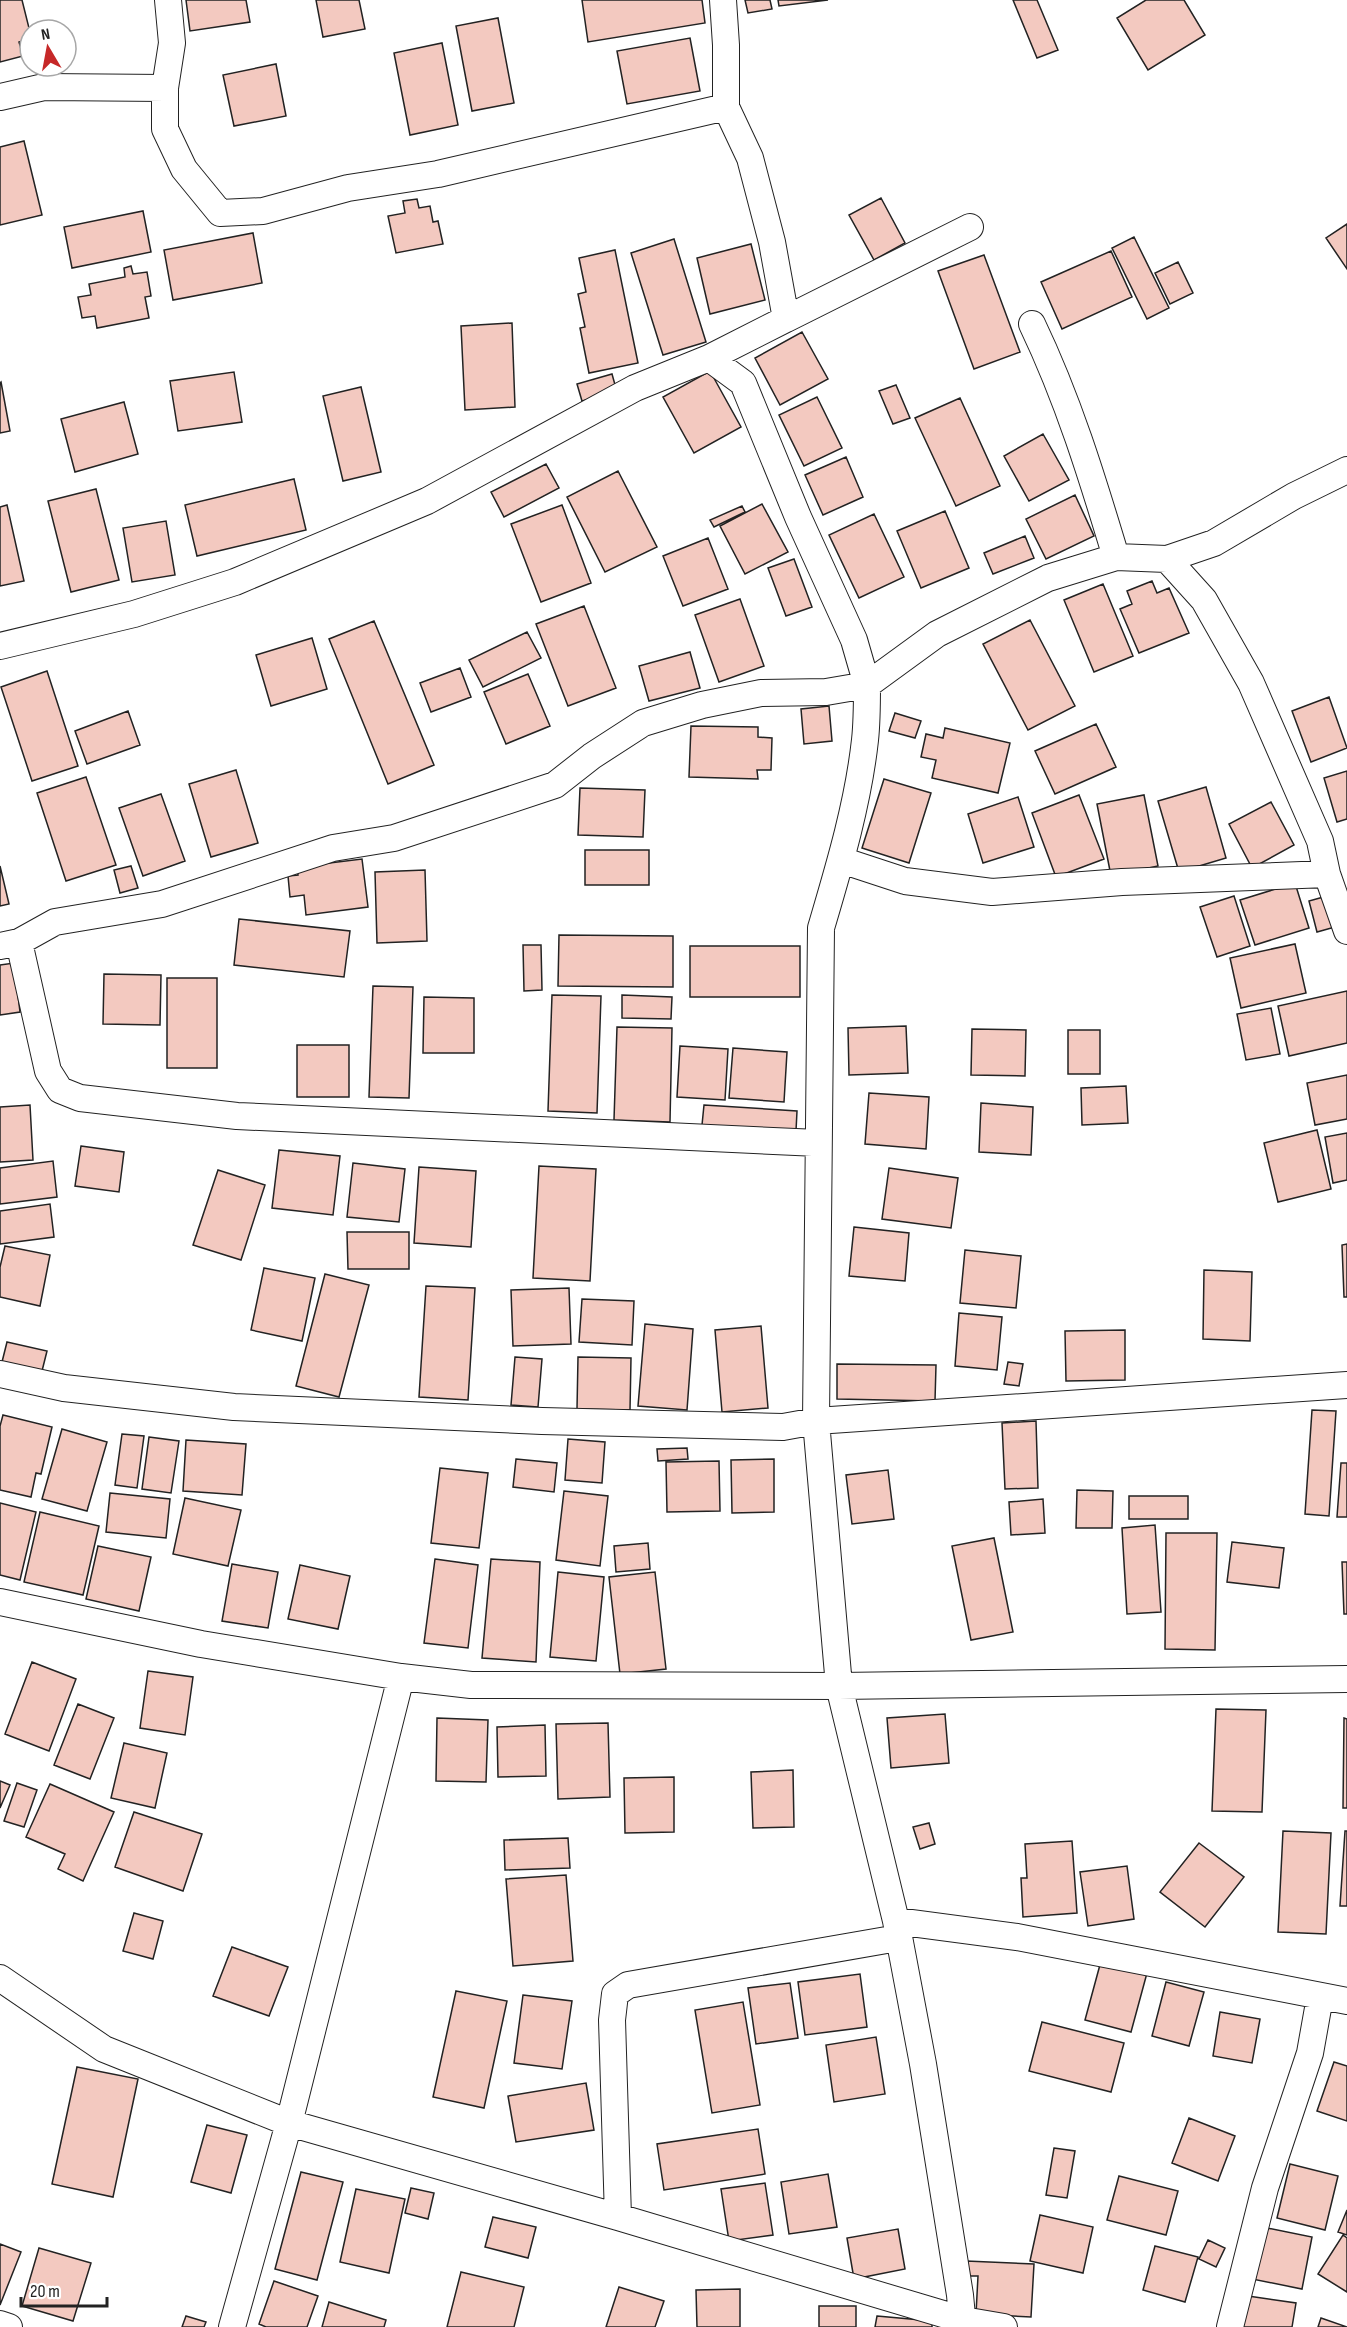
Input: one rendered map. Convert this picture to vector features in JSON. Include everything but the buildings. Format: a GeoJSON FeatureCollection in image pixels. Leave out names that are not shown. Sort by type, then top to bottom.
{"type":"FeatureCollection","features":[{"type":"Feature","properties":{"kind":"street"},"geometry":{"type":"LineString","coordinates":[[168,0],[172,43],[165,88],[165,129],[184,169],[220,213],[263,211],[348,189],[438,174],[726,107]]}},
{"type":"Feature","properties":{"kind":"street"},"geometry":{"type":"LineString","coordinates":[[723,0],[726,107],[750,158],[772,242],[786,319]]}},
{"type":"Feature","properties":{"kind":"street"},"geometry":{"type":"LineString","coordinates":[[0,97],[44,87],[165,88]]}},
{"type":"Feature","properties":{"kind":"street"},"geometry":{"type":"LineString","coordinates":[[0,646],[134,614],[235,582],[427,501],[635,388],[709,358],[970,227]]}},
{"type":"Feature","properties":{"kind":"street"},"geometry":{"type":"LineString","coordinates":[[1032,324],[1052,367],[1077,432],[1116,557]]}},
{"type":"Feature","properties":{"kind":"street"},"geometry":{"type":"LineString","coordinates":[[709,358],[743,383],[798,517],[854,640],[867,685],[865,740],[855,805],[821,928],[816,1421],[839,1686],[897,1930],[923,2064],[963,2323]]}},
{"type":"Feature","properties":{"kind":"street"},"geometry":{"type":"LineString","coordinates":[[818,1143],[237,1116],[80,1098],[60,1090],[48,1071],[10,944],[55,922],[162,904],[333,848],[394,838],[555,785],[592,756],[643,723],[692,708],[761,693],[826,692],[867,685],[937,634],[1048,578],[1116,557],[1167,559],[1214,543],[1294,496],[1347,470]]}},
{"type":"Feature","properties":{"kind":"street"},"geometry":{"type":"LineString","coordinates":[[1167,559],[1204,600],[1251,683],[1320,841],[1327,874],[1347,931]]}},
{"type":"Feature","properties":{"kind":"street"},"geometry":{"type":"LineString","coordinates":[[841,860],[905,880],[992,892],[1122,882],[1327,874]]}},
{"type":"Feature","properties":{"kind":"street"},"geometry":{"type":"LineString","coordinates":[[0,1374],[64,1388],[234,1407],[542,1421],[783,1427],[816,1421],[1347,1385]]}},
{"type":"Feature","properties":{"kind":"street"},"geometry":{"type":"LineString","coordinates":[[0,1602],[201,1644],[401,1677],[471,1685],[839,1686],[1347,1679]]}},
{"type":"Feature","properties":{"kind":"street"},"geometry":{"type":"LineString","coordinates":[[232,2327],[289,2123],[401,1677]]}},
{"type":"Feature","properties":{"kind":"street"},"geometry":{"type":"LineString","coordinates":[[618,2217],[612,2020],[615,1994],[628,1985],[897,1930],[1017,1937],[1347,2001]]}},
{"type":"Feature","properties":{"kind":"street"},"geometry":{"type":"LineString","coordinates":[[0,1978],[104,2049],[289,2123],[618,2217],[963,2323],[1004,2327]]}},
{"type":"Feature","properties":{"kind":"street"},"geometry":{"type":"LineString","coordinates":[[1230,2327],[1265,2188],[1310,2053],[1320,1997]]}},
{"type":"Feature","properties":{"kind":"street"},"geometry":{"type":"LineString","coordinates":[[0,2324],[9,2327]]}}]}
